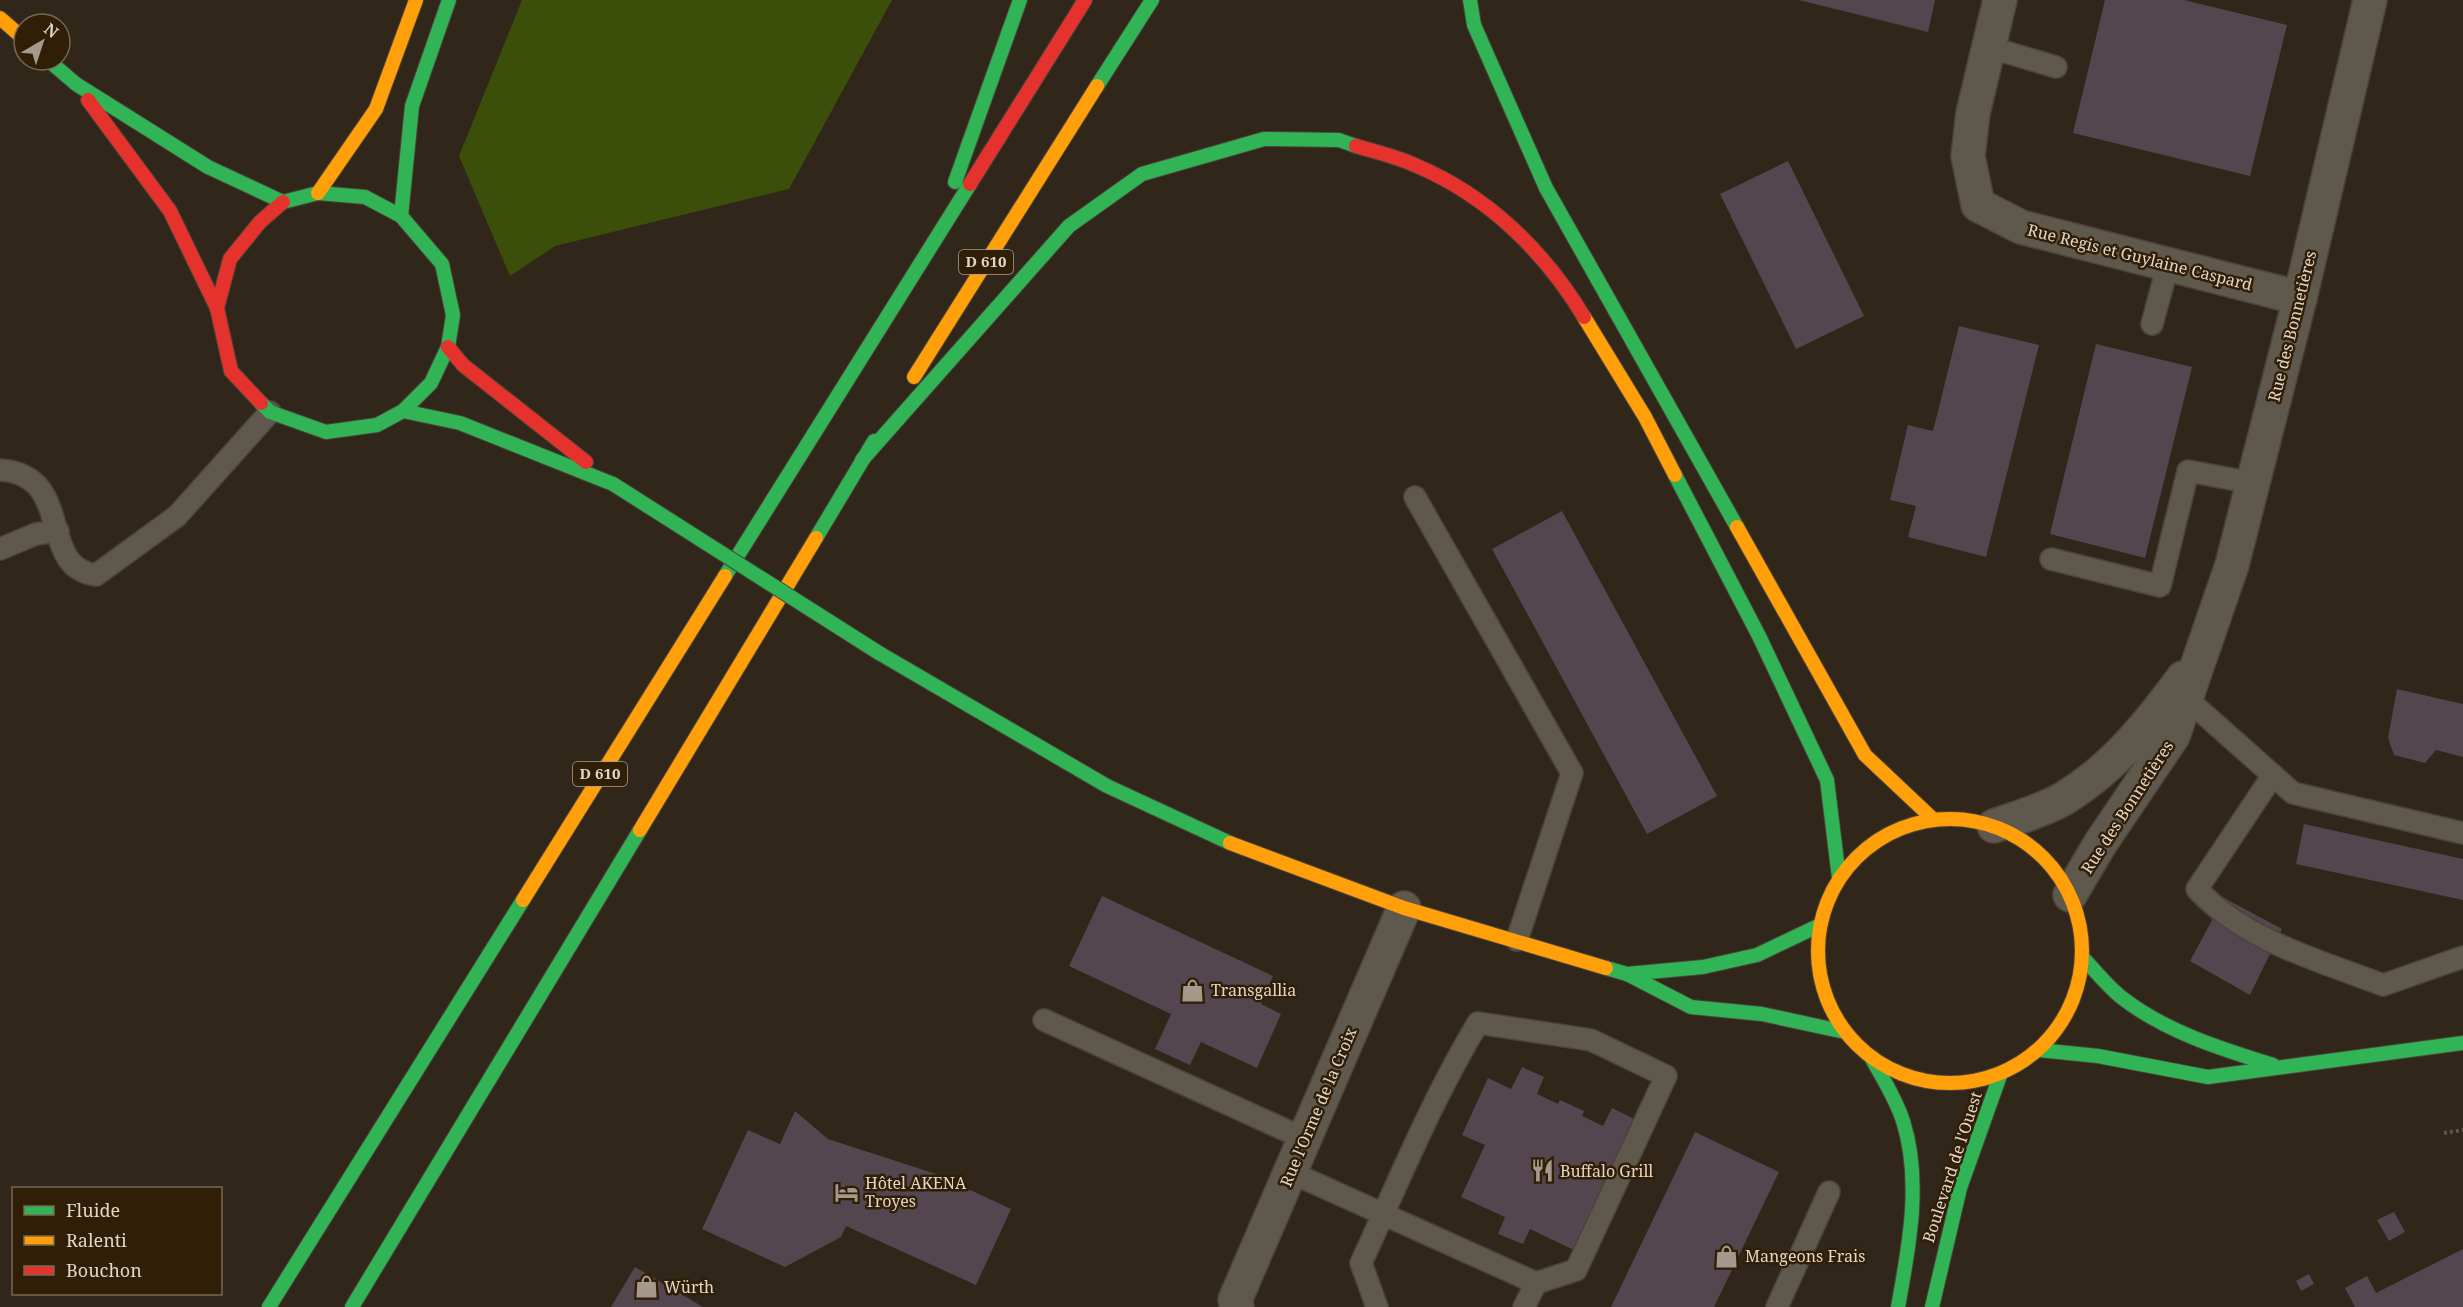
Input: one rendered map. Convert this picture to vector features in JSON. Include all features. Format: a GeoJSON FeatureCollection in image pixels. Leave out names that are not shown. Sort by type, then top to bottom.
{"type":"FeatureCollection","features":[{"type":"Feature","properties":{"kind":"main road"},"geometry":{"type":"LineString","coordinates":[[318,193],[376,109],[416,0]]}},
{"type":"Feature","properties":{"kind":"main road"},"geometry":{"type":"LineString","coordinates":[[401,216],[412,106],[449,0]]}},
{"type":"Feature","properties":{"kind":"main road"},"geometry":{"type":"LineString","coordinates":[[933,243],[1020,0]]}},
{"type":"Feature","properties":{"kind":"main road","name":"D 610"},"geometry":{"type":"LineString","coordinates":[[270,1307],[1085,0]]}},
{"type":"Feature","properties":{"kind":"main road","name":"D 610"},"geometry":{"type":"LineString","coordinates":[[352,1307],[862,460],[1152,0]]}},
{"type":"Feature","properties":{"kind":"main road"},"geometry":{"type":"LineString","coordinates":[[1470,0],[1474,26],[1546,188],[1864,755],[1934,820]]}},
{"type":"Feature","properties":{"kind":"main road"},"geometry":{"type":"LineString","coordinates":[[0,18],[12,28]]}},
{"type":"Feature","properties":{"kind":"main road"},"geometry":{"type":"LineString","coordinates":[[62,72],[76,84],[208,167],[283,202]]}},
{"type":"Feature","properties":{"kind":"main road"},"geometry":{"type":"LineString","coordinates":[[76,84],[170,211],[217,308],[231,370],[270,412],[326,432],[377,425],[403,411],[431,383],[448,347],[453,315],[442,264],[401,216],[364,197],[318,193],[283,202],[260,222],[230,259],[217,308]]}},
{"type":"Feature","properties":{"kind":"main road"},"geometry":{"type":"LineString","coordinates":[[862,460],[1068,226],[1142,174],[1264,139],[1339,140],[1418,166],[1496,211],[1562,280],[1645,417],[1759,636],[1827,780],[1839,878]]}},
{"type":"Feature","properties":{"kind":"main road"},"geometry":{"type":"LineString","coordinates":[[448,347],[463,365],[613,484],[879,653],[1107,786],[1209,835],[1404,908],[1628,974],[1691,1007],[1762,1014],[1845,1032]]}},
{"type":"Feature","properties":{"kind":"main road"},"geometry":{"type":"LineString","coordinates":[[403,411],[460,423],[613,484]]}},
{"type":"Feature","properties":{"kind":"main road"},"geometry":{"type":"LineString","coordinates":[[1964,819],[1994,826],[2025,842],[2051,866],[2070,895],[2080,926],[2082,957],[2076,992],[2061,1023],[2038,1050],[2001,1073],[1968,1083],[1935,1083],[1902,1074],[1872,1059],[1845,1032],[1826,1000],[1818,963],[1820,925],[1827,900],[1839,878],[1864,849],[1897,829],[1934,820],[1964,819]]}},
{"type":"Feature","properties":{"kind":"main road"},"geometry":{"type":"LineString","coordinates":[[1628,974],[1703,967],[1757,955],[1820,925]]}},
{"type":"Feature","properties":{"kind":"main road"},"geometry":{"type":"LineString","coordinates":[[2082,957],[2124,999],[2181,1031],[2216,1047],[2283,1068]]}},
{"type":"Feature","properties":{"kind":"main road"},"geometry":{"type":"LineString","coordinates":[[2038,1050],[2097,1056],[2208,1077],[2463,1043]]}},
{"type":"Feature","properties":{"kind":"main road","name":"Boulevard de l'Ouest"},"geometry":{"type":"LineString","coordinates":[[1872,1059],[1905,1128],[1912,1183],[1908,1252],[1898,1307]]}},
{"type":"Feature","properties":{"kind":"main road","name":"Boulevard de l'Ouest"},"geometry":{"type":"LineString","coordinates":[[1932,1307],[1940,1259],[1957,1194],[2001,1073]]}},
{"type":"Feature","properties":{"kind":"street","name":"Rue Regis et Guylaine Caspard"},"geometry":{"type":"LineString","coordinates":[[2000,0],[1973,112],[1968,156],[1978,205],[2021,227],[2300,298]]}},
{"type":"Feature","properties":{"kind":"street","name":"Rue des Bonnetières"},"geometry":{"type":"LineString","coordinates":[[2070,895],[2100,844],[2173,736],[2232,565],[2300,298],[2370,0]]}},
{"type":"Feature","properties":{"kind":"street","name":"Rue des Bonnetières"},"geometry":{"type":"LineString","coordinates":[[1994,826],[2062,800],[2118,757],[2151,721],[2203,649]]}},
{"type":"Feature","properties":{"kind":"street","name":"Rue l'Orme de la Croix"},"geometry":{"type":"LineString","coordinates":[[1237,1307],[1235,1300],[1404,908]]}},
{"type":"Feature","properties":{"kind":"lane"},"geometry":{"type":"LineString","coordinates":[[1989,47],[2056,67]]}},
{"type":"Feature","properties":{"kind":"lane"},"geometry":{"type":"LineString","coordinates":[[2152,324],[2168,264]]}},
{"type":"Feature","properties":{"kind":"lane"},"geometry":{"type":"LineString","coordinates":[[0,471],[18,471],[37,483],[58,531],[67,560],[81,573],[96,575],[177,516],[270,412]]}},
{"type":"Feature","properties":{"kind":"lane"},"geometry":{"type":"LineString","coordinates":[[2051,559],[2160,586],[2188,471],[2253,483]]}},
{"type":"Feature","properties":{"kind":"lane"},"geometry":{"type":"LineString","coordinates":[[1414,497],[1572,773],[1517,940]]}},
{"type":"Feature","properties":{"kind":"lane"},"geometry":{"type":"LineString","coordinates":[[0,549],[36,534],[58,531]]}},
{"type":"Feature","properties":{"kind":"lane"},"geometry":{"type":"LineString","coordinates":[[2186,698],[2293,793],[2463,833]]}},
{"type":"Feature","properties":{"kind":"lane"},"geometry":{"type":"LineString","coordinates":[[2272,775],[2197,889],[2216,910],[2274,943],[2383,985],[2463,957]]}},
{"type":"Feature","properties":{"kind":"lane"},"geometry":{"type":"LineString","coordinates":[[1044,1020],[1305,1138]]}},
{"type":"Feature","properties":{"kind":"lane"},"geometry":{"type":"LineString","coordinates":[[1290,1172],[1383,1214],[1536,1282],[1576,1270],[1666,1076],[1591,1040],[1478,1023],[1458,1055],[1383,1214],[1361,1263],[1377,1307]]}},
{"type":"Feature","properties":{"kind":"lane"},"geometry":{"type":"LineString","coordinates":[[1777,1307],[1829,1192]]}},
{"type":"Feature","properties":{"kind":"lane"},"geometry":{"type":"LineString","coordinates":[[1524,1307],[1536,1282]]}},
{"type":"Feature","properties":{"kind":"path"},"geometry":{"type":"LineString","coordinates":[[2444,1133],[2463,1130]]}},
{"type":"Feature","properties":{"kind":"green space"},"geometry":{"type":"Polygon","coordinates":[[[522,0],[892,0],[789,189],[555,246],[510,276],[459,156],[522,0]]]}},
{"type":"Feature","properties":{"kind":"building"},"geometry":{"type":"Polygon","coordinates":[[[1799,0],[1935,0],[1928,32],[1799,0]]]}},
{"type":"Feature","properties":{"kind":"building"},"geometry":{"type":"Polygon","coordinates":[[[2105,0],[2184,0],[2287,25],[2250,176],[2073,133],[2105,0]]]}},
{"type":"Feature","properties":{"kind":"building"},"geometry":{"type":"Polygon","coordinates":[[[1788,161],[1864,316],[1796,349],[1720,194],[1788,161]]]}},
{"type":"Feature","properties":{"kind":"building"},"geometry":{"type":"Polygon","coordinates":[[[1959,326],[2039,345],[1986,557],[1908,537],[1916,506],[1890,500],[1908,425],[1933,431],[1959,326]]]}},
{"type":"Feature","properties":{"kind":"building"},"geometry":{"type":"Polygon","coordinates":[[[2096,344],[2192,367],[2145,558],[2050,534],[2096,344]]]}},
{"type":"Feature","properties":{"kind":"building"},"geometry":{"type":"Polygon","coordinates":[[[1562,511],[1717,796],[1647,834],[1492,549],[1562,511]]]}},
{"type":"Feature","properties":{"kind":"building"},"geometry":{"type":"Polygon","coordinates":[[[2397,689],[2463,704],[2463,757],[2436,750],[2425,763],[2394,755],[2388,738],[2397,689]]]}},
{"type":"Feature","properties":{"kind":"building"},"geometry":{"type":"Polygon","coordinates":[[[2304,824],[2463,859],[2463,900],[2296,864],[2304,824]]]}},
{"type":"Feature","properties":{"kind":"building","name":"Transgallia"},"geometry":{"type":"Polygon","coordinates":[[[1102,896],[1273,976],[1261,1004],[1281,1014],[1257,1068],[1201,1042],[1190,1065],[1155,1049],[1171,1014],[1069,966],[1102,896]]]}},
{"type":"Feature","properties":{"kind":"building"},"geometry":{"type":"Polygon","coordinates":[[[2224,898],[2282,929],[2250,995],[2190,961],[2224,898]]]}},
{"type":"Feature","properties":{"kind":"building","name":"Buffalo Grill"},"geometry":{"type":"Polygon","coordinates":[[[1522,1067],[1544,1077],[1537,1094],[1558,1104],[1560,1100],[1584,1111],[1582,1116],[1603,1126],[1612,1108],[1634,1119],[1574,1250],[1530,1229],[1523,1244],[1498,1234],[1505,1217],[1461,1197],[1485,1145],[1462,1135],[1488,1078],[1511,1089],[1522,1067]]]}},
{"type":"Feature","properties":{"kind":"building","name":"Hôtel AKENA Troyes"},"geometry":{"type":"Polygon","coordinates":[[[795,1111],[828,1139],[936,1174],[1011,1209],[976,1285],[846,1226],[841,1237],[785,1267],[702,1229],[748,1130],[780,1144],[795,1111]]]}},
{"type":"Feature","properties":{"kind":"building"},"geometry":{"type":"Polygon","coordinates":[[[1695,1132],[1779,1172],[1714,1307],[1611,1307],[1695,1132]]]}},
{"type":"Feature","properties":{"kind":"building"},"geometry":{"type":"Polygon","coordinates":[[[2394,1212],[2405,1232],[2389,1241],[2377,1220],[2394,1212]]]}},
{"type":"Feature","properties":{"kind":"building"},"geometry":{"type":"Polygon","coordinates":[[[2463,1249],[2463,1307],[2355,1307],[2345,1288],[2367,1276],[2376,1293],[2463,1249]]]}},
{"type":"Feature","properties":{"kind":"building","name":"Würth"},"geometry":{"type":"Polygon","coordinates":[[[635,1267],[703,1307],[611,1307],[635,1267]]]}},
{"type":"Feature","properties":{"kind":"building"},"geometry":{"type":"Polygon","coordinates":[[[2309,1274],[2314,1284],[2301,1291],[2296,1281],[2309,1274]]]}},
{"type":"Feature","properties":{"kind":"traffic: fast"},"geometry":{"type":"LineString","coordinates":[[401,216],[412,106],[449,0]]}},
{"type":"Feature","properties":{"kind":"traffic: fast"},"geometry":{"type":"LineString","coordinates":[[955,182],[1020,0]]}},
{"type":"Feature","properties":{"kind":"traffic: fast"},"geometry":{"type":"LineString","coordinates":[[1097,86],[1152,0]]}},
{"type":"Feature","properties":{"kind":"traffic: fast"},"geometry":{"type":"LineString","coordinates":[[1470,0],[1474,25],[1546,188],[1737,527]]}},
{"type":"Feature","properties":{"kind":"traffic: fast"},"geometry":{"type":"LineString","coordinates":[[62,72],[76,84],[208,167],[283,202],[318,193],[365,197],[401,216],[442,264],[453,315],[448,347],[431,383],[403,411],[377,425],[326,432],[270,412],[261,403]]}},
{"type":"Feature","properties":{"kind":"traffic: fast"},"geometry":{"type":"LineString","coordinates":[[862,460],[1069,226],[1142,174],[1264,139],[1339,140],[1356,146]]}},
{"type":"Feature","properties":{"kind":"traffic: fast"},"geometry":{"type":"LineString","coordinates":[[725,576],[970,184]]}},
{"type":"Feature","properties":{"kind":"traffic: fast"},"geometry":{"type":"LineString","coordinates":[[403,411],[460,423],[613,484]]}},
{"type":"Feature","properties":{"kind":"traffic: fast"},"geometry":{"type":"LineString","coordinates":[[816,538],[874,441]]}},
{"type":"Feature","properties":{"kind":"traffic: fast"},"geometry":{"type":"LineString","coordinates":[[1675,475],[1759,636],[1827,780],[1839,878]]}},
{"type":"Feature","properties":{"kind":"traffic: fast"},"geometry":{"type":"LineString","coordinates":[[613,484],[879,653]]}},
{"type":"Feature","properties":{"kind":"traffic: fast"},"geometry":{"type":"LineString","coordinates":[[879,653],[1107,786],[1230,843]]}},
{"type":"Feature","properties":{"kind":"traffic: fast"},"geometry":{"type":"LineString","coordinates":[[352,1307],[640,830]]}},
{"type":"Feature","properties":{"kind":"traffic: fast"},"geometry":{"type":"LineString","coordinates":[[269,1307],[523,900]]}},
{"type":"Feature","properties":{"kind":"traffic: fast"},"geometry":{"type":"LineString","coordinates":[[1627,974],[1703,967],[1757,955],[1820,925]]}},
{"type":"Feature","properties":{"kind":"traffic: fast"},"geometry":{"type":"LineString","coordinates":[[2082,957],[2116,992],[2156,1020],[2194,1038],[2273,1065]]}},
{"type":"Feature","properties":{"kind":"traffic: fast"},"geometry":{"type":"LineString","coordinates":[[1606,968],[1627,974],[1691,1007],[1762,1014],[1845,1032]]}},
{"type":"Feature","properties":{"kind":"traffic: fast"},"geometry":{"type":"LineString","coordinates":[[2039,1050],[2098,1056],[2208,1077],[2463,1043]]}},
{"type":"Feature","properties":{"kind":"traffic: fast"},"geometry":{"type":"LineString","coordinates":[[1872,1059],[1903,1121],[1912,1167],[1912,1214],[1898,1307]]}},
{"type":"Feature","properties":{"kind":"traffic: fast"},"geometry":{"type":"LineString","coordinates":[[1932,1307],[1960,1188],[2001,1073]]}},
{"type":"Feature","properties":{"kind":"traffic: slow"},"geometry":{"type":"LineString","coordinates":[[318,193],[376,109],[416,0]]}},
{"type":"Feature","properties":{"kind":"traffic: slow"},"geometry":{"type":"LineString","coordinates":[[0,18],[12,28]]}},
{"type":"Feature","properties":{"kind":"traffic: slow"},"geometry":{"type":"LineString","coordinates":[[914,377],[1097,86]]}},
{"type":"Feature","properties":{"kind":"traffic: slow"},"geometry":{"type":"LineString","coordinates":[[1584,317],[1645,417],[1675,475]]}},
{"type":"Feature","properties":{"kind":"traffic: slow"},"geometry":{"type":"LineString","coordinates":[[1737,527],[1865,755],[1934,820]]}},
{"type":"Feature","properties":{"kind":"traffic: slow"},"geometry":{"type":"LineString","coordinates":[[640,830],[816,538]]}},
{"type":"Feature","properties":{"kind":"traffic: slow"},"geometry":{"type":"LineString","coordinates":[[523,900],[725,576]]}},
{"type":"Feature","properties":{"kind":"traffic: slow"},"geometry":{"type":"LineString","coordinates":[[1950,819],[1976,822],[2000,829],[2034,849],[2052,867],[2072,901],[2079,925],[2082,951],[2079,977],[2072,1001],[2052,1035],[2034,1053],[2000,1073],[1976,1080],[1950,1083],[1924,1080],[1900,1073],[1866,1053],[1848,1035],[1828,1001],[1821,977],[1818,951],[1821,925],[1828,901],[1848,867],[1866,849],[1900,829],[1924,822],[1950,819]]}},
{"type":"Feature","properties":{"kind":"traffic: slow"},"geometry":{"type":"LineString","coordinates":[[1230,843],[1404,908],[1606,968]]}},
{"type":"Feature","properties":{"kind":"traffic: jam"},"geometry":{"type":"LineString","coordinates":[[970,184],[1085,0]]}},
{"type":"Feature","properties":{"kind":"traffic: jam"},"geometry":{"type":"LineString","coordinates":[[88,100],[170,211],[217,308]]}},
{"type":"Feature","properties":{"kind":"traffic: jam"},"geometry":{"type":"LineString","coordinates":[[1356,146],[1395,157],[1443,178],[1491,210],[1533,249],[1569,293],[1584,317]]}},
{"type":"Feature","properties":{"kind":"traffic: jam"},"geometry":{"type":"LineString","coordinates":[[261,403],[231,371],[217,308],[230,259],[260,222],[283,202]]}},
{"type":"Feature","properties":{"kind":"traffic: jam"},"geometry":{"type":"LineString","coordinates":[[448,347],[463,365],[586,462]]}},
{"type":"Feature","properties":{"kind":"place","name":"Transgallia"},"geometry":{"type":"Point","coordinates":[1193,990]}},
{"type":"Feature","properties":{"kind":"place","name":"Buffalo Grill"},"geometry":{"type":"Point","coordinates":[1542,1171]}},
{"type":"Feature","properties":{"kind":"place","name":"Hôtel AKENA Troyes"},"geometry":{"type":"Point","coordinates":[847,1192]}},
{"type":"Feature","properties":{"kind":"place","name":"Mangeons Frais"},"geometry":{"type":"Point","coordinates":[1727,1256]}},
{"type":"Feature","properties":{"kind":"place","name":"Würth"},"geometry":{"type":"Point","coordinates":[646,1287]}}]}
